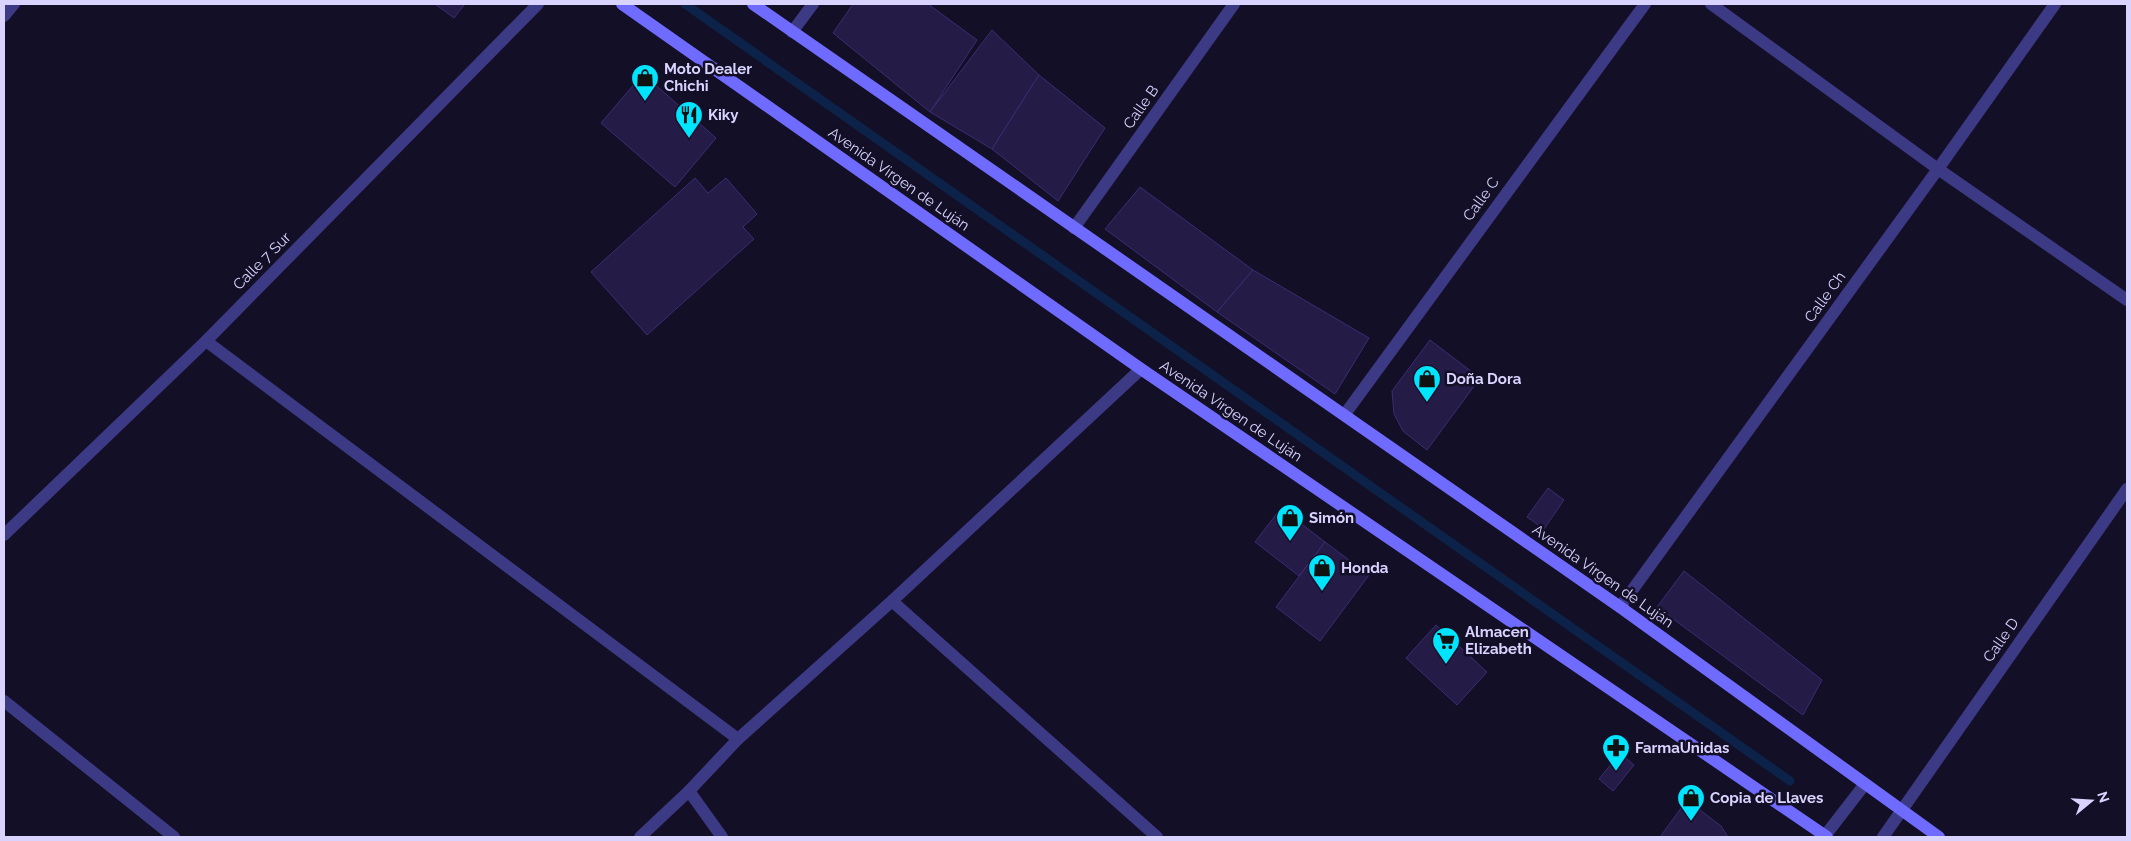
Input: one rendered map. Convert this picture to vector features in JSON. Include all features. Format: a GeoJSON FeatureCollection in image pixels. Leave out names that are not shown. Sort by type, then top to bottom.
{"type":"FeatureCollection","features":[{"type":"Feature","properties":{"kind":"main road","name":"Avenida Virgen de Luján"},"geometry":{"type":"LineString","coordinates":[[622,4],[1141,369],[1826,837]]}},
{"type":"Feature","properties":{"kind":"main road","name":"Avenida Virgen de Luján"},"geometry":{"type":"LineString","coordinates":[[753,4],[1620,607],[1939,837]]}},
{"type":"Feature","properties":{"kind":"street"},"geometry":{"type":"LineString","coordinates":[[4,16],[14,4]]}},
{"type":"Feature","properties":{"kind":"street","name":"Calle 7 Sur"},"geometry":{"type":"LineString","coordinates":[[4,535],[206,341],[538,4]]}},
{"type":"Feature","properties":{"kind":"street"},"geometry":{"type":"LineString","coordinates":[[792,32],[813,4]]}},
{"type":"Feature","properties":{"kind":"street","name":"Calle B"},"geometry":{"type":"LineString","coordinates":[[1074,228],[1234,4]]}},
{"type":"Feature","properties":{"kind":"street","name":"Calle C"},"geometry":{"type":"LineString","coordinates":[[1345,414],[1644,4]]}},
{"type":"Feature","properties":{"kind":"street"},"geometry":{"type":"LineString","coordinates":[[1711,4],[1938,169],[2127,300]]}},
{"type":"Feature","properties":{"kind":"street","name":"Calle Ch"},"geometry":{"type":"LineString","coordinates":[[1620,607],[1938,169],[2055,4]]}},
{"type":"Feature","properties":{"kind":"street"},"geometry":{"type":"LineString","coordinates":[[206,341],[738,739]]}},
{"type":"Feature","properties":{"kind":"street"},"geometry":{"type":"LineString","coordinates":[[640,837],[689,791],[738,739],[892,602],[1141,369]]}},
{"type":"Feature","properties":{"kind":"street","name":"Calle D"},"geometry":{"type":"LineString","coordinates":[[1883,837],[2127,489]]}},
{"type":"Feature","properties":{"kind":"street"},"geometry":{"type":"LineString","coordinates":[[892,602],[1157,837]]}},
{"type":"Feature","properties":{"kind":"street"},"geometry":{"type":"LineString","coordinates":[[4,701],[174,837]]}},
{"type":"Feature","properties":{"kind":"street"},"geometry":{"type":"LineString","coordinates":[[1826,837],[1865,784]]}},
{"type":"Feature","properties":{"kind":"street"},"geometry":{"type":"LineString","coordinates":[[689,791],[722,837]]}},
{"type":"Feature","properties":{"kind":"building"},"geometry":{"type":"Polygon","coordinates":[[[435,4],[465,4],[454,18],[435,4]]]}},
{"type":"Feature","properties":{"kind":"building"},"geometry":{"type":"Polygon","coordinates":[[[853,4],[928,4],[977,40],[930,112],[833,33],[853,4]]]}},
{"type":"Feature","properties":{"kind":"building"},"geometry":{"type":"Polygon","coordinates":[[[992,30],[1039,75],[992,149],[930,112],[992,30]]]}},
{"type":"Feature","properties":{"kind":"building"},"geometry":{"type":"Polygon","coordinates":[[[643,74],[716,138],[675,187],[601,123],[643,74]]]}},
{"type":"Feature","properties":{"kind":"building"},"geometry":{"type":"Polygon","coordinates":[[[1039,75],[1105,128],[1058,201],[992,149],[1039,75]]]}},
{"type":"Feature","properties":{"kind":"building"},"geometry":{"type":"Polygon","coordinates":[[[695,178],[708,193],[726,178],[757,214],[743,227],[754,239],[647,335],[591,272],[695,178]]]}},
{"type":"Feature","properties":{"kind":"building"},"geometry":{"type":"Polygon","coordinates":[[[1140,187],[1253,270],[1217,312],[1105,229],[1140,187]]]}},
{"type":"Feature","properties":{"kind":"building"},"geometry":{"type":"Polygon","coordinates":[[[1253,270],[1369,338],[1335,394],[1217,312],[1253,270]]]}},
{"type":"Feature","properties":{"kind":"building","name":"Doña Dora"},"geometry":{"type":"Polygon","coordinates":[[[1430,340],[1480,378],[1427,450],[1403,431],[1394,414],[1392,391],[1430,340]]]}},
{"type":"Feature","properties":{"kind":"building"},"geometry":{"type":"Polygon","coordinates":[[[1548,488],[1564,500],[1544,529],[1527,517],[1548,488]]]}},
{"type":"Feature","properties":{"kind":"building","name":"Simón"},"geometry":{"type":"Polygon","coordinates":[[[1281,508],[1325,542],[1299,576],[1255,542],[1281,508]]]}},
{"type":"Feature","properties":{"kind":"building","name":"Honda"},"geometry":{"type":"Polygon","coordinates":[[[1325,542],[1369,575],[1320,641],[1276,607],[1325,542]]]}},
{"type":"Feature","properties":{"kind":"building"},"geometry":{"type":"Polygon","coordinates":[[[1684,571],[1822,680],[1803,715],[1657,607],[1684,571]]]}},
{"type":"Feature","properties":{"kind":"building","name":"Almacen Elizabeth"},"geometry":{"type":"Polygon","coordinates":[[[1436,625],[1487,672],[1457,705],[1406,658],[1436,625]]]}},
{"type":"Feature","properties":{"kind":"building","name":"FarmaUnidas"},"geometry":{"type":"Polygon","coordinates":[[[1620,753],[1634,765],[1613,791],[1599,779],[1620,753]]]}},
{"type":"Feature","properties":{"kind":"building"},"geometry":{"type":"Polygon","coordinates":[[[1687,800],[1721,826],[1728,837],[1660,837],[1687,800]]]}},
{"type":"Feature","properties":{"kind":"waterway"},"geometry":{"type":"LineString","coordinates":[[685,4],[1790,781]]}},
{"type":"Feature","properties":{"kind":"place","name":"Moto Dealer Chichi"},"geometry":{"type":"Point","coordinates":[645,102]}},
{"type":"Feature","properties":{"kind":"place","name":"Kiky"},"geometry":{"type":"Point","coordinates":[689,139]}},
{"type":"Feature","properties":{"kind":"place","name":"Doña Dora"},"geometry":{"type":"Point","coordinates":[1427,403]}},
{"type":"Feature","properties":{"kind":"place","name":"Simón"},"geometry":{"type":"Point","coordinates":[1290,542]}},
{"type":"Feature","properties":{"kind":"place","name":"Honda"},"geometry":{"type":"Point","coordinates":[1322,592]}},
{"type":"Feature","properties":{"kind":"place","name":"Almacen Elizabeth"},"geometry":{"type":"Point","coordinates":[1446,665]}},
{"type":"Feature","properties":{"kind":"place","name":"FarmaUnidas"},"geometry":{"type":"Point","coordinates":[1616,772]}},
{"type":"Feature","properties":{"kind":"place","name":"Copia de Llaves"},"geometry":{"type":"Point","coordinates":[1691,822]}}]}
